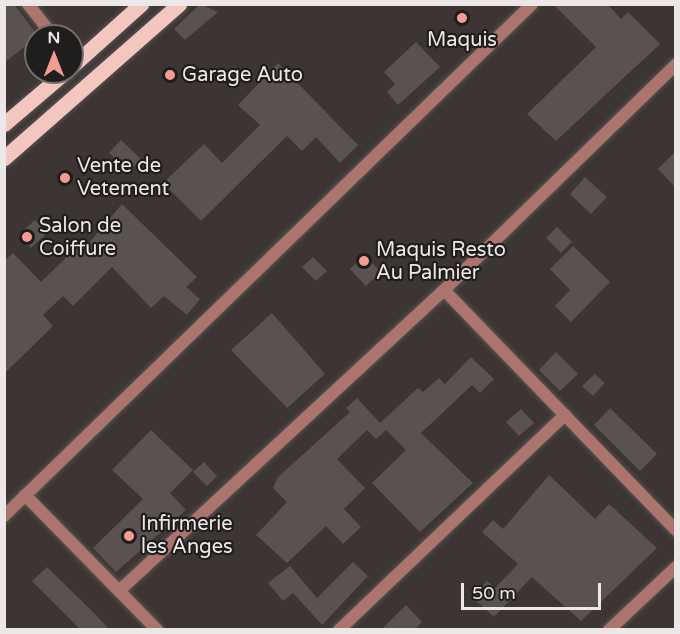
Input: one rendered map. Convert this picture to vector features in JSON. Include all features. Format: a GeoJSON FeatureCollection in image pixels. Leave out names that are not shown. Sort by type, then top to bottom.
{"type":"FeatureCollection","features":[{"type":"Feature","properties":{"kind":"main road"},"geometry":{"type":"LineString","coordinates":[[84,54],[141,4]]}},
{"type":"Feature","properties":{"kind":"main road"},"geometry":{"type":"LineString","coordinates":[[4,158],[179,4]]}},
{"type":"Feature","properties":{"kind":"main road"},"geometry":{"type":"LineString","coordinates":[[4,124],[49,84]]}},
{"type":"Feature","properties":{"kind":"street"},"geometry":{"type":"LineString","coordinates":[[28,4],[44,24]]}},
{"type":"Feature","properties":{"kind":"street"},"geometry":{"type":"LineString","coordinates":[[4,516],[532,4]]}},
{"type":"Feature","properties":{"kind":"street"},"geometry":{"type":"LineString","coordinates":[[119,591],[444,290],[675,64]]}},
{"type":"Feature","properties":{"kind":"street"},"geometry":{"type":"LineString","coordinates":[[444,290],[675,530]]}},
{"type":"Feature","properties":{"kind":"street"},"geometry":{"type":"LineString","coordinates":[[339,630],[564,415]]}},
{"type":"Feature","properties":{"kind":"street"},"geometry":{"type":"LineString","coordinates":[[25,495],[157,630]]}},
{"type":"Feature","properties":{"kind":"street"},"geometry":{"type":"LineString","coordinates":[[609,630],[675,567]]}},
{"type":"Feature","properties":{"kind":"building"},"geometry":{"type":"Polygon","coordinates":[[[4,4],[14,4],[29,24],[24,24],[24,47],[4,63],[4,4]]]}},
{"type":"Feature","properties":{"kind":"building"},"geometry":{"type":"Polygon","coordinates":[[[200,4],[218,12],[185,40],[174,29],[200,4]]]}},
{"type":"Feature","properties":{"kind":"building"},"geometry":{"type":"Polygon","coordinates":[[[553,4],[607,4],[621,19],[628,12],[660,44],[556,141],[527,114],[596,47],[553,4]]]}},
{"type":"Feature","properties":{"kind":"building"},"geometry":{"type":"Polygon","coordinates":[[[416,42],[440,67],[398,105],[387,92],[395,84],[384,72],[416,42]]]}},
{"type":"Feature","properties":{"kind":"building"},"geometry":{"type":"Polygon","coordinates":[[[278,63],[358,145],[340,163],[316,137],[302,151],[287,136],[201,221],[163,183],[204,144],[222,163],[260,125],[238,105],[278,63]]]}},
{"type":"Feature","properties":{"kind":"building"},"geometry":{"type":"Polygon","coordinates":[[[121,140],[141,159],[129,172],[109,153],[121,140]]]}},
{"type":"Feature","properties":{"kind":"building"},"geometry":{"type":"Polygon","coordinates":[[[675,152],[675,187],[658,169],[675,152]]]}},
{"type":"Feature","properties":{"kind":"building"},"geometry":{"type":"Polygon","coordinates":[[[585,177],[607,197],[591,214],[570,194],[585,177]]]}},
{"type":"Feature","properties":{"kind":"building"},"geometry":{"type":"Polygon","coordinates":[[[122,204],[197,277],[186,287],[200,299],[187,315],[164,296],[151,308],[112,267],[73,306],[63,296],[43,315],[53,326],[4,374],[4,261],[13,253],[41,282],[77,247],[82,251],[122,204]]]}},
{"type":"Feature","properties":{"kind":"building"},"geometry":{"type":"Polygon","coordinates":[[[35,220],[47,233],[31,248],[18,235],[35,220]]]}},
{"type":"Feature","properties":{"kind":"building"},"geometry":{"type":"Polygon","coordinates":[[[557,227],[572,242],[561,253],[546,238],[557,227]]]}},
{"type":"Feature","properties":{"kind":"building"},"geometry":{"type":"Polygon","coordinates":[[[573,246],[610,282],[571,322],[555,306],[570,290],[550,269],[573,246]]]}},
{"type":"Feature","properties":{"kind":"building"},"geometry":{"type":"Polygon","coordinates":[[[364,255],[381,272],[366,286],[350,269],[364,255]]]}},
{"type":"Feature","properties":{"kind":"building"},"geometry":{"type":"Polygon","coordinates":[[[313,257],[327,271],[316,281],[302,267],[313,257]]]}},
{"type":"Feature","properties":{"kind":"building"},"geometry":{"type":"Polygon","coordinates":[[[272,313],[325,374],[287,408],[231,350],[272,313]]]}},
{"type":"Feature","properties":{"kind":"building"},"geometry":{"type":"Polygon","coordinates":[[[556,352],[578,374],[560,391],[539,370],[556,352]]]}},
{"type":"Feature","properties":{"kind":"building"},"geometry":{"type":"Polygon","coordinates":[[[471,357],[494,379],[480,393],[472,385],[421,433],[473,483],[420,532],[372,483],[406,450],[386,430],[376,439],[367,430],[337,459],[365,488],[344,509],[361,527],[343,544],[326,526],[287,563],[256,535],[287,502],[273,488],[278,477],[350,412],[346,408],[357,398],[380,423],[418,388],[423,392],[439,378],[445,384],[471,357]]]}},
{"type":"Feature","properties":{"kind":"building"},"geometry":{"type":"Polygon","coordinates":[[[595,374],[605,383],[593,396],[582,386],[595,374]]]}},
{"type":"Feature","properties":{"kind":"building"},"geometry":{"type":"Polygon","coordinates":[[[610,408],[657,454],[640,471],[594,425],[610,408]]]}},
{"type":"Feature","properties":{"kind":"building"},"geometry":{"type":"Polygon","coordinates":[[[521,409],[534,423],[519,436],[506,422],[521,409]]]}},
{"type":"Feature","properties":{"kind":"building"},"geometry":{"type":"Polygon","coordinates":[[[151,430],[193,470],[170,493],[186,510],[116,572],[93,548],[143,499],[112,470],[151,430]]]}},
{"type":"Feature","properties":{"kind":"building"},"geometry":{"type":"Polygon","coordinates":[[[204,462],[217,476],[207,486],[193,472],[204,462]]]}},
{"type":"Feature","properties":{"kind":"building"},"geometry":{"type":"Polygon","coordinates":[[[549,475],[595,519],[609,504],[657,548],[581,621],[532,577],[494,617],[472,597],[487,581],[495,588],[518,564],[482,532],[493,520],[503,529],[549,475]]]}},
{"type":"Feature","properties":{"kind":"building"},"geometry":{"type":"Polygon","coordinates":[[[353,562],[368,576],[322,625],[293,593],[283,601],[268,583],[290,566],[317,598],[353,562]]]}},
{"type":"Feature","properties":{"kind":"building"},"geometry":{"type":"Polygon","coordinates":[[[47,567],[110,630],[81,630],[32,581],[47,567]]]}},
{"type":"Feature","properties":{"kind":"building"},"geometry":{"type":"Polygon","coordinates":[[[406,605],[422,622],[414,630],[381,630],[406,605]]]}},
{"type":"Feature","properties":{"kind":"place","name":"Maquis"},"geometry":{"type":"Point","coordinates":[462,18]}},
{"type":"Feature","properties":{"kind":"place","name":"Garage Auto"},"geometry":{"type":"Point","coordinates":[170,75]}},
{"type":"Feature","properties":{"kind":"place","name":"Vente de Vetement"},"geometry":{"type":"Point","coordinates":[65,178]}},
{"type":"Feature","properties":{"kind":"place","name":"Salon de Coiffure"},"geometry":{"type":"Point","coordinates":[27,237]}},
{"type":"Feature","properties":{"kind":"place","name":"Maquis Resto Au Palmier"},"geometry":{"type":"Point","coordinates":[364,261]}},
{"type":"Feature","properties":{"kind":"place","name":"Infirmerie les Anges"},"geometry":{"type":"Point","coordinates":[129,536]}}]}
